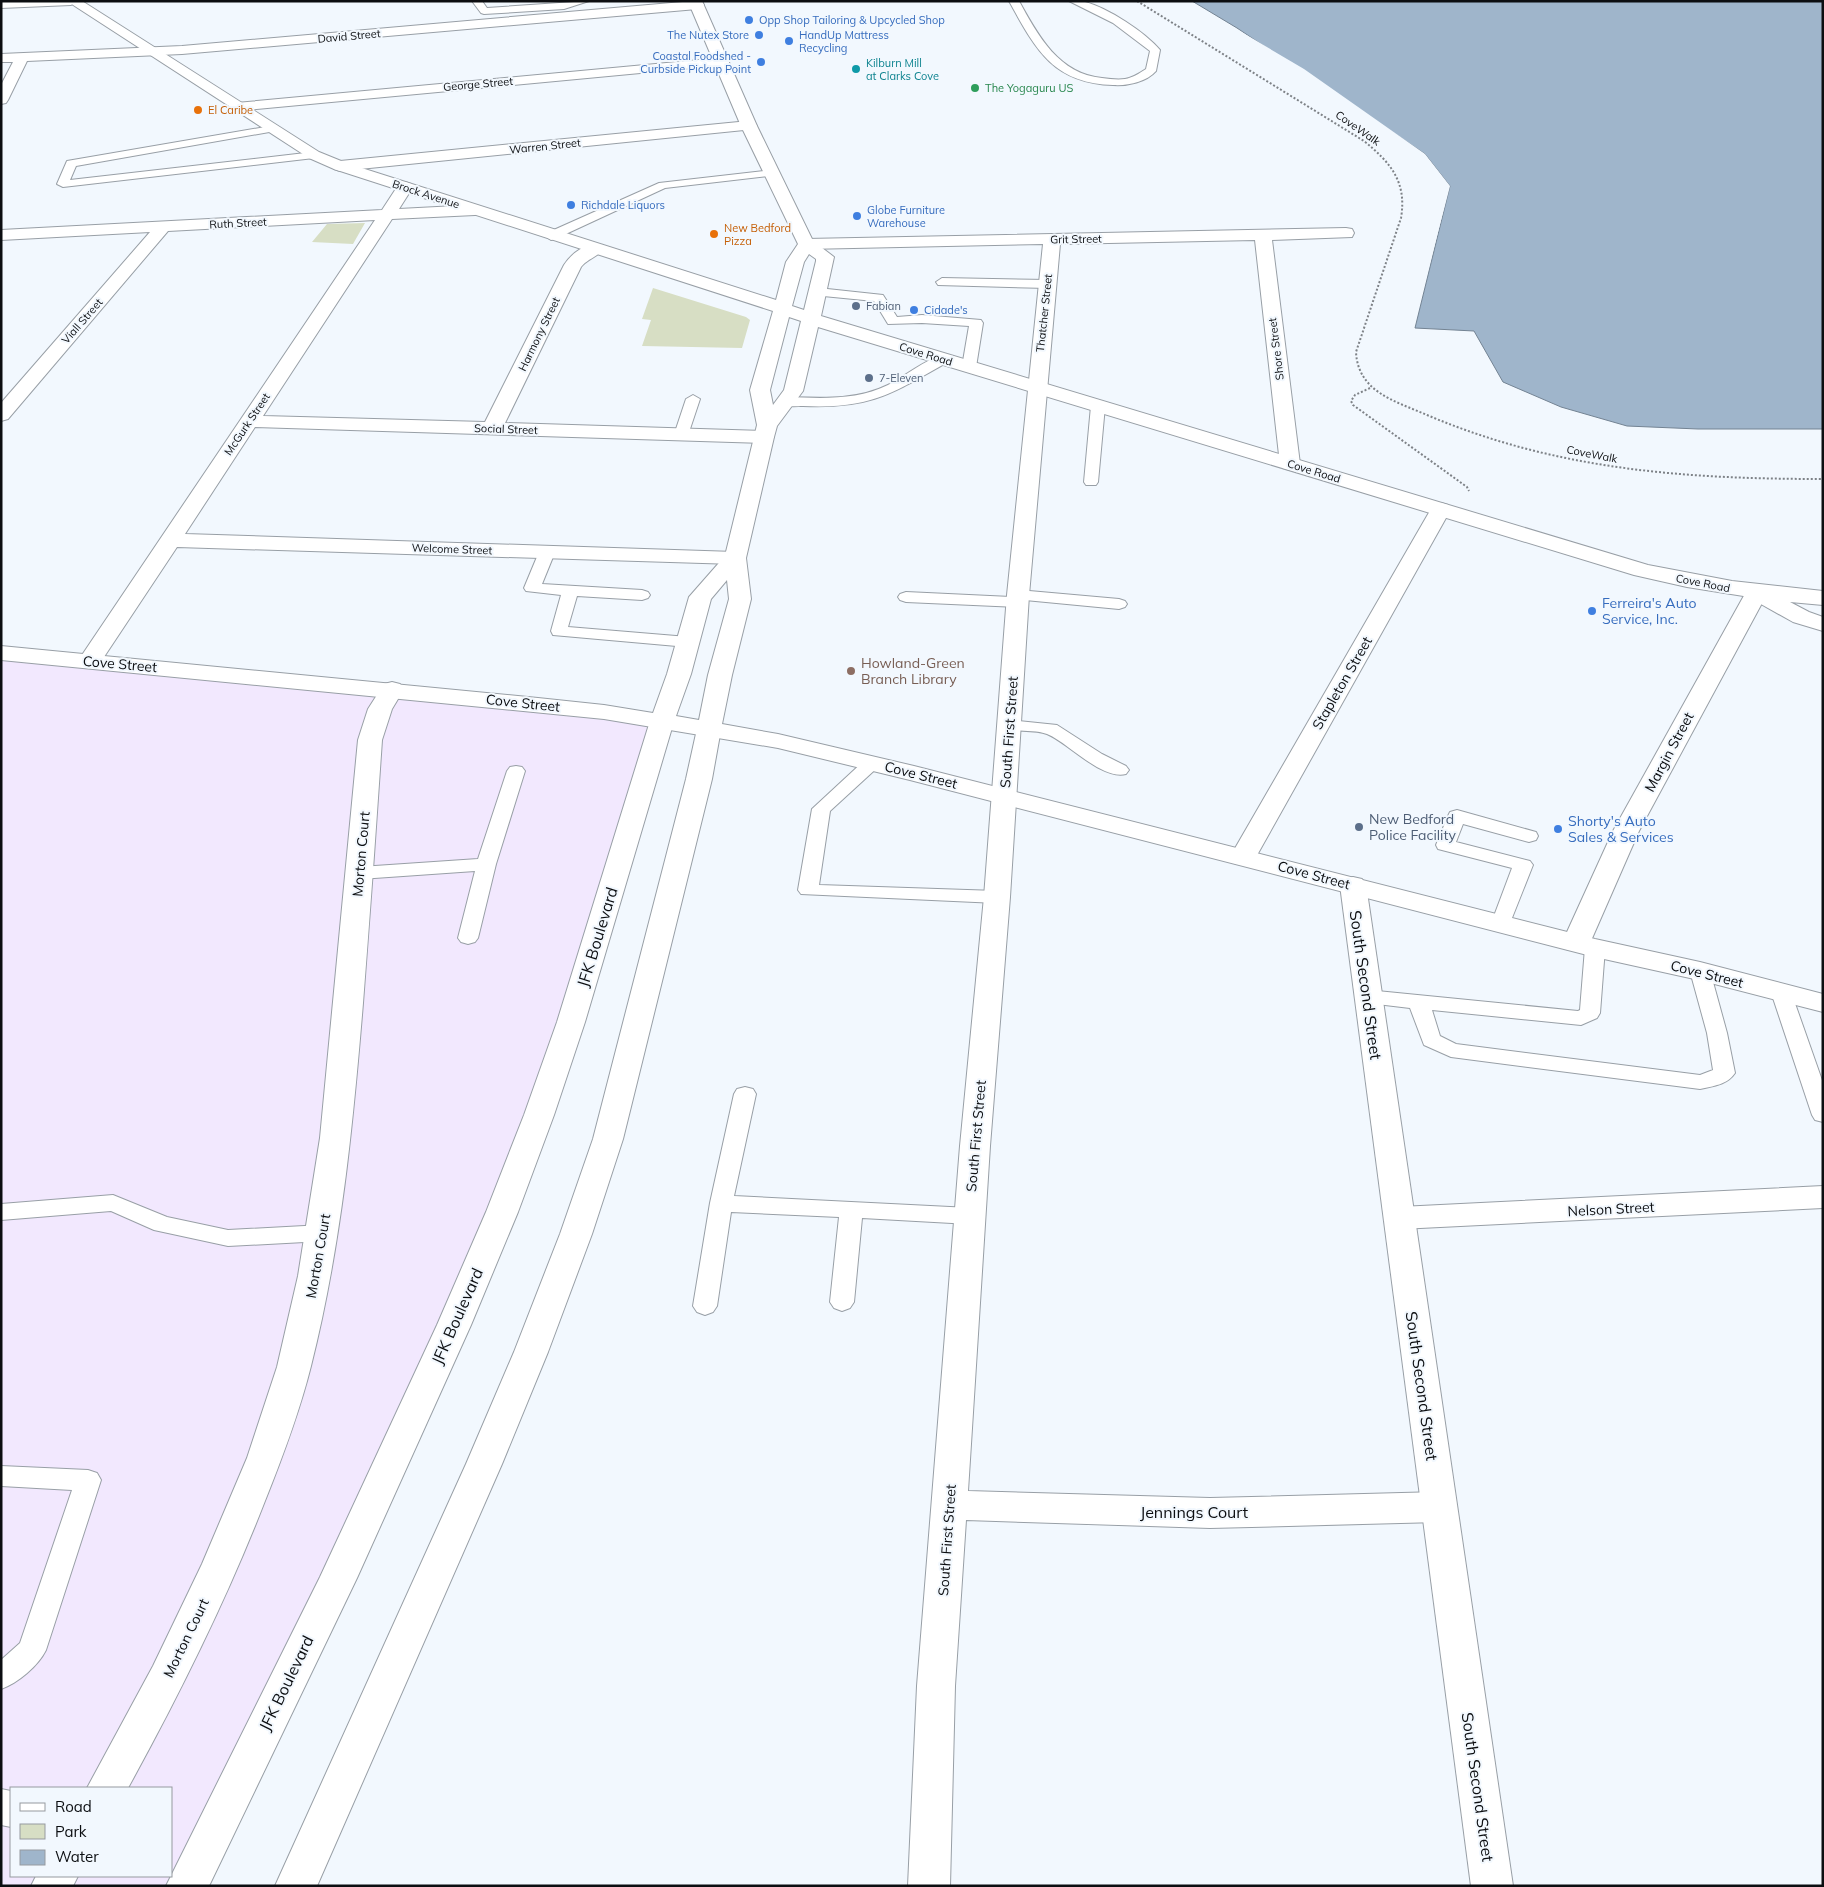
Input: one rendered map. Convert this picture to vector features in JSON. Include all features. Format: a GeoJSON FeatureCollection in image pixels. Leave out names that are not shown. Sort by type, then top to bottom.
{"type":"FeatureCollection","features":[{"type":"Feature","properties":{"kind":"street"},"geometry":{"type":"LineString","coordinates":[[1,4],[72,1]]}},
{"type":"Feature","properties":{"kind":"street","name":"Brock Avenue"},"geometry":{"type":"LineString","coordinates":[[72,1],[149,52],[314,155],[340,166],[551,236],[811,318]]}},
{"type":"Feature","properties":{"kind":"street"},"geometry":{"type":"LineString","coordinates":[[696,3],[749,126],[806,244],[825,257],[825,264],[793,391],[765,431]]}},
{"type":"Feature","properties":{"kind":"street","name":"David Street"},"geometry":{"type":"LineString","coordinates":[[1,58],[149,52],[696,3]]}},
{"type":"Feature","properties":{"kind":"street"},"geometry":{"type":"LineString","coordinates":[[1,100],[22,57]]}},
{"type":"Feature","properties":{"kind":"street","name":"George Street"},"geometry":{"type":"LineString","coordinates":[[236,107],[720,62]]}},
{"type":"Feature","properties":{"kind":"street","name":"Warren Street"},"geometry":{"type":"LineString","coordinates":[[340,166],[749,126]]}},
{"type":"Feature","properties":{"kind":"street","name":"McGurk Street"},"geometry":{"type":"LineString","coordinates":[[90,661],[405,187]]}},
{"type":"Feature","properties":{"kind":"street","name":"Ruth Street"},"geometry":{"type":"LineString","coordinates":[[1,235],[475,210]]}},
{"type":"Feature","properties":{"kind":"street","name":"Viall Street"},"geometry":{"type":"LineString","coordinates":[[1,415],[163,227]]}},
{"type":"Feature","properties":{"kind":"street","name":"Grit Street"},"geometry":{"type":"LineString","coordinates":[[806,244],[1346,233]]}},
{"type":"Feature","properties":{"kind":"street","name":"Shore Street"},"geometry":{"type":"LineString","coordinates":[[1263,235],[1290,464]]}},
{"type":"Feature","properties":{"kind":"street","name":"Thatcher Street"},"geometry":{"type":"LineString","coordinates":[[1037,387],[1052,239]]}},
{"type":"Feature","properties":{"kind":"street"},"geometry":{"type":"LineString","coordinates":[[296,1886],[488,1456],[532,1352],[576,1234],[608,1139],[696,788],[720,675],[740,599],[735,558],[765,431],[760,390],[795,262],[806,244]]}},
{"type":"Feature","properties":{"kind":"street","name":"Harmony Street"},"geometry":{"type":"LineString","coordinates":[[492,429],[573,265],[581,256],[595,250]]}},
{"type":"Feature","properties":{"kind":"street","name":"Cove Road"},"geometry":{"type":"LineString","coordinates":[[811,318],[1642,570],[1686,581],[1757,592],[1823,598]]}},
{"type":"Feature","properties":{"kind":"street","name":"South First Street"},"geometry":{"type":"LineString","coordinates":[[929,1886],[936,1686],[949,1505],[970,1216],[997,897],[1018,598],[1037,387]]}},
{"type":"Feature","properties":{"kind":"street","name":"Social Street"},"geometry":{"type":"LineString","coordinates":[[249,421],[681,435],[765,431]]}},
{"type":"Feature","properties":{"kind":"street","name":"Stapleton Street"},"geometry":{"type":"LineString","coordinates":[[1243,857],[1441,509]]}},
{"type":"Feature","properties":{"kind":"street","name":"Welcome Street"},"geometry":{"type":"LineString","coordinates":[[169,540],[735,558]]}},
{"type":"Feature","properties":{"kind":"street","name":"JFK Boulevard"},"geometry":{"type":"LineString","coordinates":[[187,1886],[342,1569],[454,1325],[502,1212],[539,1115],[571,1022],[644,776],[688,642],[700,597],[735,558]]}},
{"type":"Feature","properties":{"kind":"street"},"geometry":{"type":"LineString","coordinates":[[1757,592],[1801,617],[1823,624]]}},
{"type":"Feature","properties":{"kind":"street","name":"Margin Street"},"geometry":{"type":"LineString","coordinates":[[1586,945],[1626,831],[1757,592]]}},
{"type":"Feature","properties":{"kind":"street","name":"Cove Street"},"geometry":{"type":"LineString","coordinates":[[1,653],[392,689],[604,712],[778,741],[1004,796],[1501,924],[1700,971],[1823,1003]]}},
{"type":"Feature","properties":{"kind":"street","name":"Morton Court"},"geometry":{"type":"LineString","coordinates":[[108,1787],[151,1711],[196,1620],[243,1512],[270,1443],[294,1369],[310,1300],[322,1234],[339,1114],[370,740],[380,708],[392,689]]}},
{"type":"Feature","properties":{"kind":"street","name":"South Second Street"},"geometry":{"type":"LineString","coordinates":[[1353,886],[1492,1886]]}},
{"type":"Feature","properties":{"kind":"street","name":"Nelson Street"},"geometry":{"type":"LineString","coordinates":[[1400,1218],[1696,1205],[1823,1196]]}},
{"type":"Feature","properties":{"kind":"street","name":"Jennings Court"},"geometry":{"type":"LineString","coordinates":[[949,1505],[1210,1513],[1439,1507]]}},
{"type":"Feature","properties":{"kind":"lane"},"geometry":{"type":"LineString","coordinates":[[477,1],[484,11],[564,6],[584,1]]}},
{"type":"Feature","properties":{"kind":"lane"},"geometry":{"type":"LineString","coordinates":[[1014,1],[1032,34],[1052,59],[1072,76],[1096,82],[1127,82],[1151,70],[1154,50],[1126,26],[1102,12],[1074,1]]}},
{"type":"Feature","properties":{"kind":"lane"},"geometry":{"type":"LineString","coordinates":[[271,129],[71,163],[62,184],[314,155]]}},
{"type":"Feature","properties":{"kind":"lane"},"geometry":{"type":"LineString","coordinates":[[551,236],[663,185],[772,173]]}},
{"type":"Feature","properties":{"kind":"lane"},"geometry":{"type":"LineString","coordinates":[[942,282],[1048,284]]}},
{"type":"Feature","properties":{"kind":"lane"},"geometry":{"type":"LineString","coordinates":[[818,292],[878,298],[893,321],[922,319],[976,324],[969,367]]}},
{"type":"Feature","properties":{"kind":"lane"},"geometry":{"type":"LineString","coordinates":[[785,401],[835,401],[872,397],[943,359]]}},
{"type":"Feature","properties":{"kind":"lane"},"geometry":{"type":"LineString","coordinates":[[681,435],[693,399]]}},
{"type":"Feature","properties":{"kind":"lane"},"geometry":{"type":"LineString","coordinates":[[1091,482],[1098,406]]}},
{"type":"Feature","properties":{"kind":"lane"},"geometry":{"type":"LineString","coordinates":[[547,552],[532,588],[642,595]]}},
{"type":"Feature","properties":{"kind":"lane"},"geometry":{"type":"LineString","coordinates":[[570,591],[559,632],[688,642]]}},
{"type":"Feature","properties":{"kind":"lane"},"geometry":{"type":"LineString","coordinates":[[906,597],[1018,598],[1119,604]]}},
{"type":"Feature","properties":{"kind":"lane"},"geometry":{"type":"LineString","coordinates":[[1010,725],[1051,729],[1096,758],[1120,770]]}},
{"type":"Feature","properties":{"kind":"lane"},"geometry":{"type":"LineString","coordinates":[[872,763],[821,809],[808,890],[997,897]]}},
{"type":"Feature","properties":{"kind":"lane"},"geometry":{"type":"LineString","coordinates":[[468,938],[486,864],[516,771]]}},
{"type":"Feature","properties":{"kind":"lane"},"geometry":{"type":"LineString","coordinates":[[1501,924],[1522,865],[1445,845],[1457,816],[1529,836]]}},
{"type":"Feature","properties":{"kind":"lane"},"geometry":{"type":"LineString","coordinates":[[360,873],[486,864]]}},
{"type":"Feature","properties":{"kind":"lane"},"geometry":{"type":"LineString","coordinates":[[1367,997],[1581,1018],[1590,1013],[1586,945]]}},
{"type":"Feature","properties":{"kind":"lane"},"geometry":{"type":"LineString","coordinates":[[1419,1002],[1431,1040],[1451,1050],[1700,1082],[1714,1079],[1724,1073],[1700,971]]}},
{"type":"Feature","properties":{"kind":"lane"},"geometry":{"type":"LineString","coordinates":[[1781,992],[1823,1115]]}},
{"type":"Feature","properties":{"kind":"lane"},"geometry":{"type":"LineString","coordinates":[[705,1306],[721,1203],[745,1094]]}},
{"type":"Feature","properties":{"kind":"lane"},"geometry":{"type":"LineString","coordinates":[[1,1212],[113,1203],[162,1224],[228,1238],[322,1234]]}},
{"type":"Feature","properties":{"kind":"lane"},"geometry":{"type":"LineString","coordinates":[[721,1203],[970,1216]]}},
{"type":"Feature","properties":{"kind":"lane"},"geometry":{"type":"LineString","coordinates":[[842,1302],[851,1210]]}},
{"type":"Feature","properties":{"kind":"lane"},"geometry":{"type":"LineString","coordinates":[[1,1476],[88,1480],[32,1650],[1,1676]]}},
{"type":"Feature","properties":{"kind":"path","name":"CoveWalk"},"geometry":{"type":"LineString","coordinates":[[1137,1],[1364,141],[1379,153],[1394,171],[1403,193],[1401,218],[1356,352],[1357,363],[1362,377],[1371,388],[1471,432],[1515,446],[1588,463],[1686,476],[1823,480]]}},
{"type":"Feature","properties":{"kind":"path"},"geometry":{"type":"LineString","coordinates":[[1371,388],[1355,395],[1351,401],[1354,405],[1467,487],[1471,495]]}},
{"type":"Feature","properties":{"kind":"shaded area"},"geometry":{"type":"Polygon","coordinates":[[[1,653],[662,721],[539,1115],[187,1886],[1,1886],[1,653]]]}},
{"type":"Feature","properties":{"kind":"green space"},"geometry":{"type":"Polygon","coordinates":[[[365,223],[353,244],[312,242],[327,224],[365,223]]]}},
{"type":"Feature","properties":{"kind":"green space"},"geometry":{"type":"Polygon","coordinates":[[[653,288],[746,317],[750,320],[742,348],[642,346],[651,320],[642,319],[653,288]]]}},
{"type":"Feature","properties":{"kind":"water"},"geometry":{"type":"Polygon","coordinates":[[[1192,1],[1823,1],[1823,429],[1698,429],[1627,426],[1561,407],[1503,382],[1474,331],[1415,328],[1450,186],[1425,154],[1237,28],[1192,1]]]}},
{"type":"Feature","properties":{"kind":"pier"},"geometry":{"type":"Polygon","coordinates":[[[1189,1],[1304,69],[1425,154],[1450,186],[1413,329],[1447,187],[1423,156],[1236,30],[1189,1]]]}},
{"type":"Feature","properties":{"kind":"place","name":"Opp Shop Tailoring & Upcycled Shop"},"geometry":{"type":"Point","coordinates":[749,20]}},
{"type":"Feature","properties":{"kind":"place","name":"The Nutex Store"},"geometry":{"type":"Point","coordinates":[759,35]}},
{"type":"Feature","properties":{"kind":"place","name":"HandUp Mattress Recycling"},"geometry":{"type":"Point","coordinates":[789,41]}},
{"type":"Feature","properties":{"kind":"place","name":"Coastal Foodshed - Curbside Pickup Point"},"geometry":{"type":"Point","coordinates":[761,62]}},
{"type":"Feature","properties":{"kind":"place","name":"Kilburn Mill at Clarks Cove"},"geometry":{"type":"Point","coordinates":[856,69]}},
{"type":"Feature","properties":{"kind":"place","name":"The Yogaguru US"},"geometry":{"type":"Point","coordinates":[975,88]}},
{"type":"Feature","properties":{"kind":"place","name":"El Caribe"},"geometry":{"type":"Point","coordinates":[198,110]}},
{"type":"Feature","properties":{"kind":"place","name":"Richdale Liquors"},"geometry":{"type":"Point","coordinates":[571,205]}},
{"type":"Feature","properties":{"kind":"place","name":"Globe Furniture Warehouse"},"geometry":{"type":"Point","coordinates":[857,216]}},
{"type":"Feature","properties":{"kind":"place","name":"New Bedford Pizza"},"geometry":{"type":"Point","coordinates":[714,234]}},
{"type":"Feature","properties":{"kind":"place","name":"Fabian"},"geometry":{"type":"Point","coordinates":[856,306]}},
{"type":"Feature","properties":{"kind":"place","name":"Cidade's"},"geometry":{"type":"Point","coordinates":[914,310]}},
{"type":"Feature","properties":{"kind":"place","name":"7-Eleven"},"geometry":{"type":"Point","coordinates":[869,378]}},
{"type":"Feature","properties":{"kind":"place","name":"Ferreira's Auto Service, Inc."},"geometry":{"type":"Point","coordinates":[1592,611]}},
{"type":"Feature","properties":{"kind":"place","name":"Howland-Green Branch Library"},"geometry":{"type":"Point","coordinates":[851,671]}},
{"type":"Feature","properties":{"kind":"place","name":"New Bedford Police Facility"},"geometry":{"type":"Point","coordinates":[1359,827]}},
{"type":"Feature","properties":{"kind":"place","name":"Shorty's Auto Sales & Services"},"geometry":{"type":"Point","coordinates":[1558,829]}}]}
